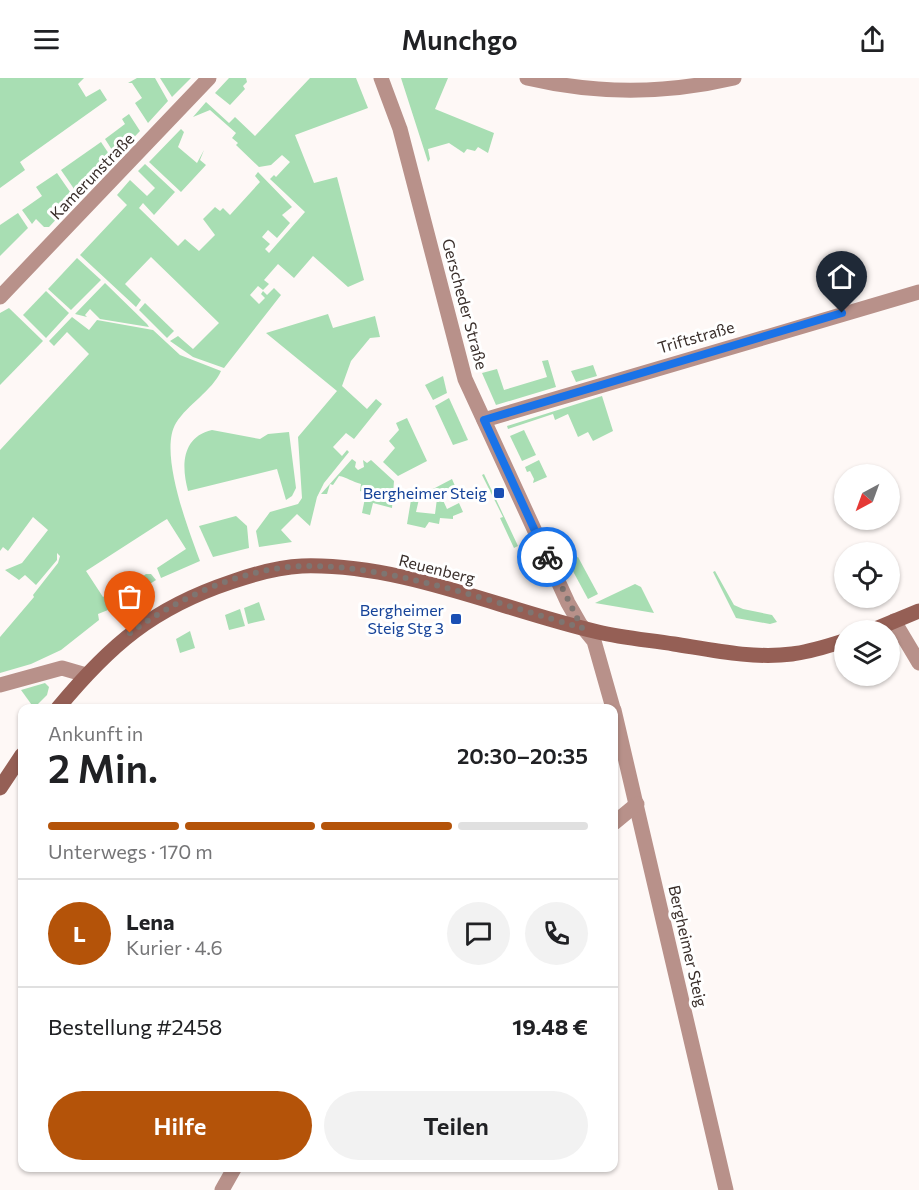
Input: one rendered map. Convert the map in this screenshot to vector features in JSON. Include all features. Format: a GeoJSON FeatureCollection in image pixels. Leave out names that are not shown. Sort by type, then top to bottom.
{"type":"FeatureCollection","features":[{"type":"Feature","properties":{"kind":"main road","name":"Reuenberg"},"geometry":{"type":"LineString","coordinates":[[62,704],[86,675],[130,633],[172,606],[243,578],[291,567],[323,566],[386,575],[616,636],[763,655],[792,654],[834,644]]}},
{"type":"Feature","properties":{"kind":"main road"},"geometry":{"type":"LineString","coordinates":[[896,620],[919,611]]}},
{"type":"Feature","properties":{"kind":"main road"},"geometry":{"type":"LineString","coordinates":[[0,788],[18,761]]}},
{"type":"Feature","properties":{"kind":"street","name":"Kamerunstraße"},"geometry":{"type":"LineString","coordinates":[[0,297],[209,78]]}},
{"type":"Feature","properties":{"kind":"street","name":"Gerscheder Straße"},"geometry":{"type":"LineString","coordinates":[[381,78],[400,129],[461,367],[568,603],[582,628]]}},
{"type":"Feature","properties":{"kind":"street"},"geometry":{"type":"LineString","coordinates":[[526,78],[582,87],[636,90],[681,88],[734,78]]}},
{"type":"Feature","properties":{"kind":"street","name":"Triftstraße"},"geometry":{"type":"LineString","coordinates":[[484,420],[919,292]]}},
{"type":"Feature","properties":{"kind":"street","name":"Bergheimer Steig"},"geometry":{"type":"LineString","coordinates":[[582,628],[594,641],[600,655],[612,704]]}},
{"type":"Feature","properties":{"kind":"street"},"geometry":{"type":"LineString","coordinates":[[900,631],[919,663]]}},
{"type":"Feature","properties":{"kind":"street"},"geometry":{"type":"LineString","coordinates":[[0,686],[62,668],[86,675]]}},
{"type":"Feature","properties":{"kind":"street","name":"Bergheimer Steig"},"geometry":{"type":"LineString","coordinates":[[618,729],[726,1190]]}},
{"type":"Feature","properties":{"kind":"street"},"geometry":{"type":"LineString","coordinates":[[618,820],[637,804]]}},
{"type":"Feature","properties":{"kind":"street"},"geometry":{"type":"LineString","coordinates":[[222,1190],[232,1172]]}},
{"type":"Feature","properties":{"kind":"green space"},"geometry":{"type":"Polygon","coordinates":[[[0,78],[84,78],[78,84],[86,97],[100,89],[107,100],[20,162],[25,170],[0,188],[0,78]]]}},
{"type":"Feature","properties":{"kind":"green space"},"geometry":{"type":"Polygon","coordinates":[[[137,78],[155,78],[168,101],[148,123],[135,103],[142,98],[132,83],[128,83],[137,78]]]}},
{"type":"Feature","properties":{"kind":"green space"},"geometry":{"type":"Polygon","coordinates":[[[160,78],[191,78],[172,97],[160,78]]]}},
{"type":"Feature","properties":{"kind":"green space"},"geometry":{"type":"Polygon","coordinates":[[[229,78],[246,78],[247,82],[243,86],[245,89],[230,105],[215,93],[229,78]]]}},
{"type":"Feature","properties":{"kind":"green space"},"geometry":{"type":"Polygon","coordinates":[[[310,78],[356,78],[368,108],[295,135],[314,183],[337,177],[364,280],[348,287],[313,256],[294,278],[278,264],[264,280],[269,284],[263,290],[258,286],[250,295],[259,304],[265,298],[261,294],[263,291],[267,295],[274,288],[281,295],[224,368],[193,357],[170,341],[178,336],[193,349],[219,323],[151,257],[125,284],[141,300],[136,307],[80,255],[127,205],[117,195],[130,180],[147,196],[155,188],[138,171],[145,164],[175,192],[154,215],[143,203],[139,208],[178,246],[185,239],[199,251],[215,235],[203,219],[215,207],[220,211],[223,208],[230,215],[260,182],[255,176],[258,172],[292,207],[282,215],[290,223],[277,238],[268,230],[262,237],[270,244],[265,249],[269,253],[305,212],[270,179],[274,175],[276,177],[290,162],[282,155],[271,165],[259,167],[236,145],[238,143],[232,138],[236,133],[210,110],[193,117],[206,102],[229,123],[235,117],[255,136],[310,78]]]}},
{"type":"Feature","properties":{"kind":"green space"},"geometry":{"type":"Polygon","coordinates":[[[401,78],[448,78],[435,109],[494,133],[488,153],[478,147],[475,151],[467,149],[464,153],[449,143],[428,149],[430,159],[428,162],[401,78]]]}},
{"type":"Feature","properties":{"kind":"green space"},"geometry":{"type":"Polygon","coordinates":[[[129,114],[140,131],[116,156],[105,139],[125,124],[122,119],[129,114]]]}},
{"type":"Feature","properties":{"kind":"green space"},"geometry":{"type":"Polygon","coordinates":[[[181,129],[184,132],[178,147],[197,163],[204,150],[200,160],[206,165],[181,192],[149,162],[181,129]]]}},
{"type":"Feature","properties":{"kind":"green space"},"geometry":{"type":"Polygon","coordinates":[[[101,142],[113,160],[79,196],[61,170],[101,142]]]}},
{"type":"Feature","properties":{"kind":"green space"},"geometry":{"type":"Polygon","coordinates":[[[57,173],[75,199],[49,227],[44,227],[36,219],[32,224],[22,210],[42,196],[36,187],[57,173]]]}},
{"type":"Feature","properties":{"kind":"green space"},"geometry":{"type":"Polygon","coordinates":[[[18,213],[28,228],[0,256],[0,225],[18,213]]]}},
{"type":"Feature","properties":{"kind":"green space"},"geometry":{"type":"Polygon","coordinates":[[[77,258],[101,280],[71,310],[48,289],[77,258]]]}},
{"type":"Feature","properties":{"kind":"green space"},"geometry":{"type":"Polygon","coordinates":[[[105,283],[149,327],[100,319],[90,309],[85,315],[87,317],[75,314],[105,283]]]}},
{"type":"Feature","properties":{"kind":"green space"},"geometry":{"type":"Polygon","coordinates":[[[46,291],[69,313],[46,338],[23,315],[46,291]]]}},
{"type":"Feature","properties":{"kind":"green space"},"geometry":{"type":"Polygon","coordinates":[[[145,303],[174,331],[167,338],[139,310],[145,303]]]}},
{"type":"Feature","properties":{"kind":"green space"},"geometry":{"type":"Polygon","coordinates":[[[9,308],[43,341],[0,385],[0,313],[9,308]]]}},
{"type":"Feature","properties":{"kind":"green space"},"geometry":{"type":"Polygon","coordinates":[[[328,314],[333,328],[375,316],[380,337],[370,338],[351,361],[342,386],[367,409],[376,399],[382,404],[354,439],[346,433],[333,447],[342,456],[347,450],[349,452],[324,483],[317,497],[310,526],[297,514],[281,530],[292,542],[259,547],[256,531],[270,512],[298,504],[302,498],[298,437],[337,391],[266,333],[328,314]]]}},
{"type":"Feature","properties":{"kind":"green space"},"geometry":{"type":"Polygon","coordinates":[[[72,317],[89,330],[97,320],[153,330],[180,355],[221,371],[212,385],[181,416],[171,436],[171,453],[177,492],[200,561],[161,578],[157,568],[186,549],[167,519],[86,571],[103,597],[111,592],[113,608],[98,614],[99,620],[61,650],[31,664],[0,673],[0,637],[34,597],[33,595],[58,563],[60,556],[57,553],[57,560],[36,585],[25,575],[19,580],[5,570],[22,563],[48,530],[33,517],[8,551],[3,547],[0,551],[0,450],[89,354],[67,332],[54,346],[49,341],[72,317]]]}},
{"type":"Feature","properties":{"kind":"green space"},"geometry":{"type":"Polygon","coordinates":[[[548,360],[556,387],[496,405],[482,373],[497,369],[504,390],[547,377],[542,361],[548,360]]]}},
{"type":"Feature","properties":{"kind":"green space"},"geometry":{"type":"Polygon","coordinates":[[[593,365],[597,376],[576,382],[571,371],[593,365]]]}},
{"type":"Feature","properties":{"kind":"green space"},"geometry":{"type":"Polygon","coordinates":[[[443,376],[447,393],[433,400],[425,385],[443,376]]]}},
{"type":"Feature","properties":{"kind":"green space"},"geometry":{"type":"Polygon","coordinates":[[[602,396],[613,431],[593,441],[588,432],[578,437],[568,414],[555,420],[553,414],[508,429],[507,426],[602,396]]]}},
{"type":"Feature","properties":{"kind":"green space"},"geometry":{"type":"Polygon","coordinates":[[[449,398],[468,440],[453,445],[435,406],[449,398]]]}},
{"type":"Feature","properties":{"kind":"green space"},"geometry":{"type":"Polygon","coordinates":[[[407,418],[427,461],[398,476],[383,462],[395,448],[389,441],[399,430],[396,423],[407,418]]]}},
{"type":"Feature","properties":{"kind":"green space"},"geometry":{"type":"Polygon","coordinates":[[[212,430],[260,439],[268,434],[289,432],[296,488],[292,496],[286,500],[277,469],[188,491],[185,471],[186,453],[195,439],[212,430]]]}},
{"type":"Feature","properties":{"kind":"green space"},"geometry":{"type":"Polygon","coordinates":[[[524,430],[536,455],[522,461],[510,436],[524,430]]]}},
{"type":"Feature","properties":{"kind":"green space"},"geometry":{"type":"Polygon","coordinates":[[[352,459],[356,462],[355,467],[358,470],[364,467],[363,460],[367,463],[371,460],[394,481],[392,508],[373,503],[370,515],[362,513],[366,493],[360,491],[361,484],[339,476],[333,485],[330,484],[327,494],[321,494],[352,459]]]}},
{"type":"Feature","properties":{"kind":"green space"},"geometry":{"type":"Polygon","coordinates":[[[539,460],[547,477],[533,483],[534,479],[530,471],[527,472],[525,467],[539,460]]]}},
{"type":"Feature","properties":{"kind":"green space"},"geometry":{"type":"Polygon","coordinates":[[[484,474],[518,546],[514,548],[500,518],[503,517],[482,475],[484,474]]]}},
{"type":"Feature","properties":{"kind":"green space"},"geometry":{"type":"Polygon","coordinates":[[[452,479],[455,486],[441,496],[447,509],[459,503],[463,512],[453,516],[453,519],[440,518],[439,524],[429,522],[425,528],[407,524],[411,500],[430,491],[431,493],[419,499],[416,512],[435,514],[438,491],[433,489],[452,479]]]}},
{"type":"Feature","properties":{"kind":"green space"},"geometry":{"type":"Polygon","coordinates":[[[236,516],[247,526],[249,548],[213,557],[199,526],[236,516]]]}},
{"type":"Feature","properties":{"kind":"green space"},"geometry":{"type":"Polygon","coordinates":[[[578,557],[598,594],[588,599],[568,562],[578,557]]]}},
{"type":"Feature","properties":{"kind":"green space"},"geometry":{"type":"Polygon","coordinates":[[[715,571],[734,605],[772,615],[777,622],[770,624],[736,618],[713,572],[715,571]]]}},
{"type":"Feature","properties":{"kind":"green space"},"geometry":{"type":"Polygon","coordinates":[[[146,574],[151,574],[156,580],[116,606],[115,596],[146,574]]]}},
{"type":"Feature","properties":{"kind":"green space"},"geometry":{"type":"Polygon","coordinates":[[[635,584],[641,587],[654,613],[595,603],[635,584]]]}},
{"type":"Feature","properties":{"kind":"green space"},"geometry":{"type":"Polygon","coordinates":[[[259,602],[265,620],[248,624],[244,608],[259,602]]]}},
{"type":"Feature","properties":{"kind":"green space"},"geometry":{"type":"Polygon","coordinates":[[[240,609],[245,626],[229,630],[225,615],[240,609]]]}},
{"type":"Feature","properties":{"kind":"green space"},"geometry":{"type":"Polygon","coordinates":[[[190,631],[195,648],[180,653],[176,639],[190,631]]]}},
{"type":"Feature","properties":{"kind":"green space"},"geometry":{"type":"Polygon","coordinates":[[[45,683],[49,687],[47,695],[38,704],[31,704],[21,690],[45,683]]]}},
{"type":"Feature","properties":{"kind":"way so far"},"geometry":{"type":"LineString","coordinates":[[130,633],[159,613],[194,595],[243,578],[301,566],[323,566],[386,575],[494,602],[582,628],[547,557]]}},
{"type":"Feature","properties":{"kind":"place","name":"Bergheimer Steig"},"geometry":{"type":"Point","coordinates":[499,493]}},
{"type":"Feature","properties":{"kind":"place","name":"Bergheimer Steig Stg 3"},"geometry":{"type":"Point","coordinates":[456,619]}},
{"type":"Feature","properties":{"kind":"route"},"geometry":{"type":"LineString","coordinates":[[547,557],[484,420],[842,313]]}}]}
